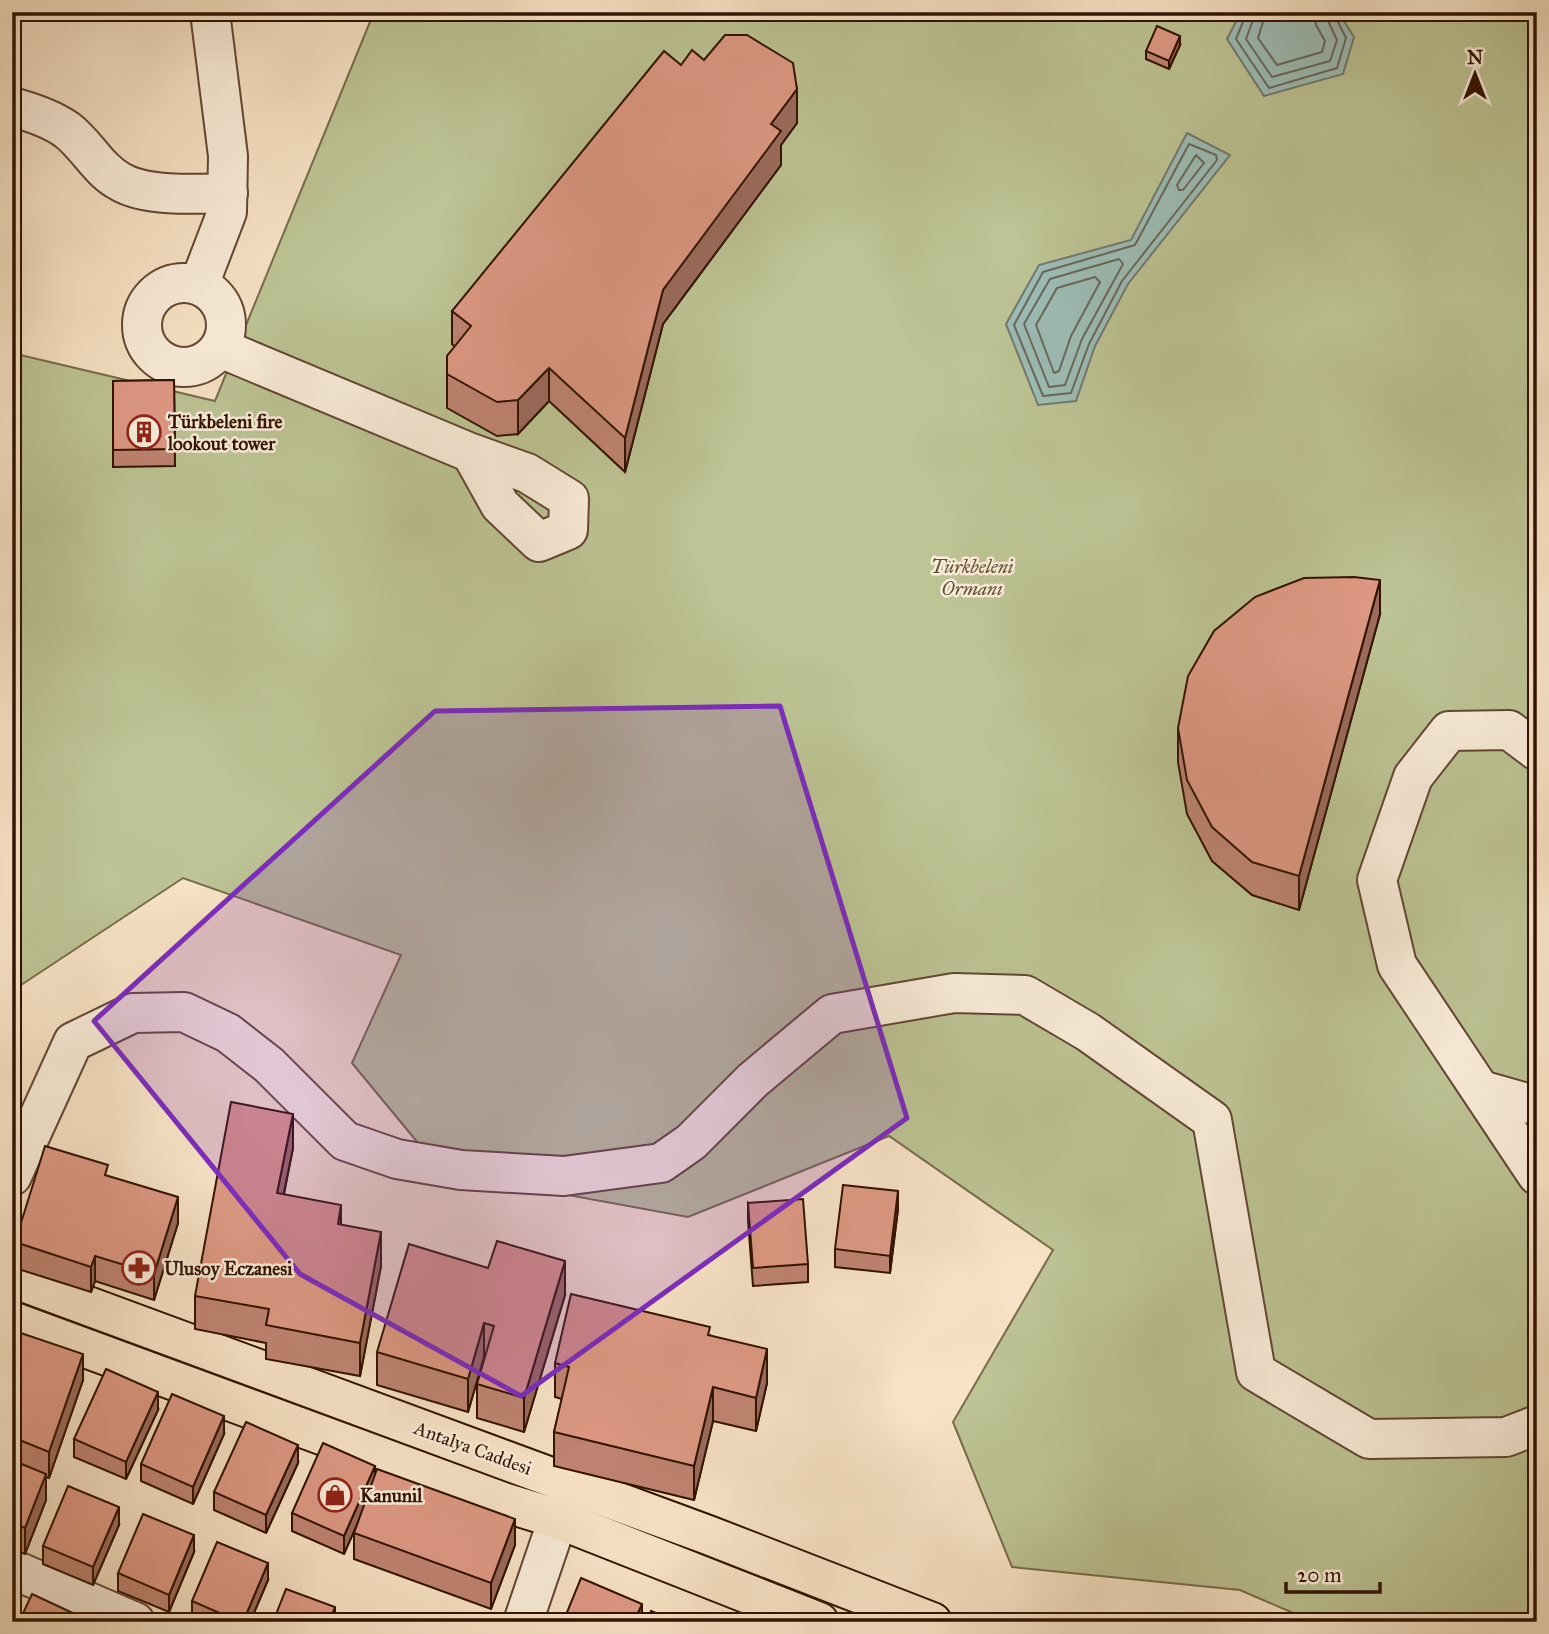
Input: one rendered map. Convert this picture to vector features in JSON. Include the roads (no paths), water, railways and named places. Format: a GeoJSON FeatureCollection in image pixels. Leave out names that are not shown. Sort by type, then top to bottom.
{"type":"FeatureCollection","features":[{"type":"Feature","properties":{"kind":"main road","name":"Antalya Caddesi"},"geometry":{"type":"LineString","coordinates":[[12,1278],[708,1535],[932,1622]]}},
{"type":"Feature","properties":{"kind":"main road","name":"Antalya Caddesi"},"geometry":{"type":"LineString","coordinates":[[12,1321],[506,1503],[558,1519],[818,1622]]}},
{"type":"Feature","properties":{"kind":"street"},"geometry":{"type":"LineString","coordinates":[[199,285],[227,212],[228,193],[228,156],[210,12]]}},
{"type":"Feature","properties":{"kind":"street"},"geometry":{"type":"LineString","coordinates":[[12,107],[38,114],[68,131],[100,167],[128,186],[184,194],[228,193]]}},
{"type":"Feature","properties":{"kind":"street"},"geometry":{"type":"LineString","coordinates":[[170,285],[199,285],[212,293],[221,305],[226,319],[226,334],[220,348],[204,362],[182,368],[168,365],[155,357],[143,338],[141,316],[157,292],[170,285]]}},
{"type":"Feature","properties":{"kind":"street"},"geometry":{"type":"LineString","coordinates":[[220,348],[471,453]]}},
{"type":"Feature","properties":{"kind":"street"},"geometry":{"type":"LineString","coordinates":[[1537,751],[1508,730],[1449,731],[1413,777],[1377,880],[1397,965],[1537,1175]]}},
{"type":"Feature","properties":{"kind":"street"},"geometry":{"type":"LineString","coordinates":[[12,1176],[73,1042],[133,1013],[184,1012],[228,1033],[269,1065],[345,1141],[397,1159],[461,1170],[564,1176],[661,1163],[691,1142],[753,1080],[832,1014],[954,993],[1026,995],[1088,1032],[1212,1120],[1256,1372],[1369,1439],[1506,1437],[1537,1424]]}},
{"type":"Feature","properties":{"kind":"street"},"geometry":{"type":"LineString","coordinates":[[1480,1090],[1537,1106]]}},
{"type":"Feature","properties":{"kind":"street"},"geometry":{"type":"LineString","coordinates":[[523,1622],[558,1519]]}},
{"type":"Feature","properties":{"kind":"street"},"geometry":{"type":"LineString","coordinates":[[12,1569],[135,1622]]}},
{"type":"Feature","properties":{"kind":"water"},"geometry":{"type":"Polygon","coordinates":[[[1241,12],[1338,12],[1354,37],[1343,74],[1264,96],[1227,39],[1241,12]]]}},
{"type":"Feature","properties":{"kind":"water"},"geometry":{"type":"Polygon","coordinates":[[[1187,133],[1230,155],[1128,284],[1095,346],[1076,401],[1038,405],[1006,324],[1039,265],[1131,240],[1187,133]]]}},
{"type":"Feature","properties":{"kind":"place","name":"Türkbeleni fire lookout tower"},"geometry":{"type":"Point","coordinates":[144,432]}},
{"type":"Feature","properties":{"kind":"place","name":"Ulusoy Eczanesi"},"geometry":{"type":"Point","coordinates":[139,1268]}},
{"type":"Feature","properties":{"kind":"place","name":"Kanunil"},"geometry":{"type":"Point","coordinates":[335,1495]}},
{"type":"Feature","properties":{"kind":"park label","name":"Türkbeleni Ormanı"},"geometry":{"type":"Point","coordinates":[972,577]}}]}
